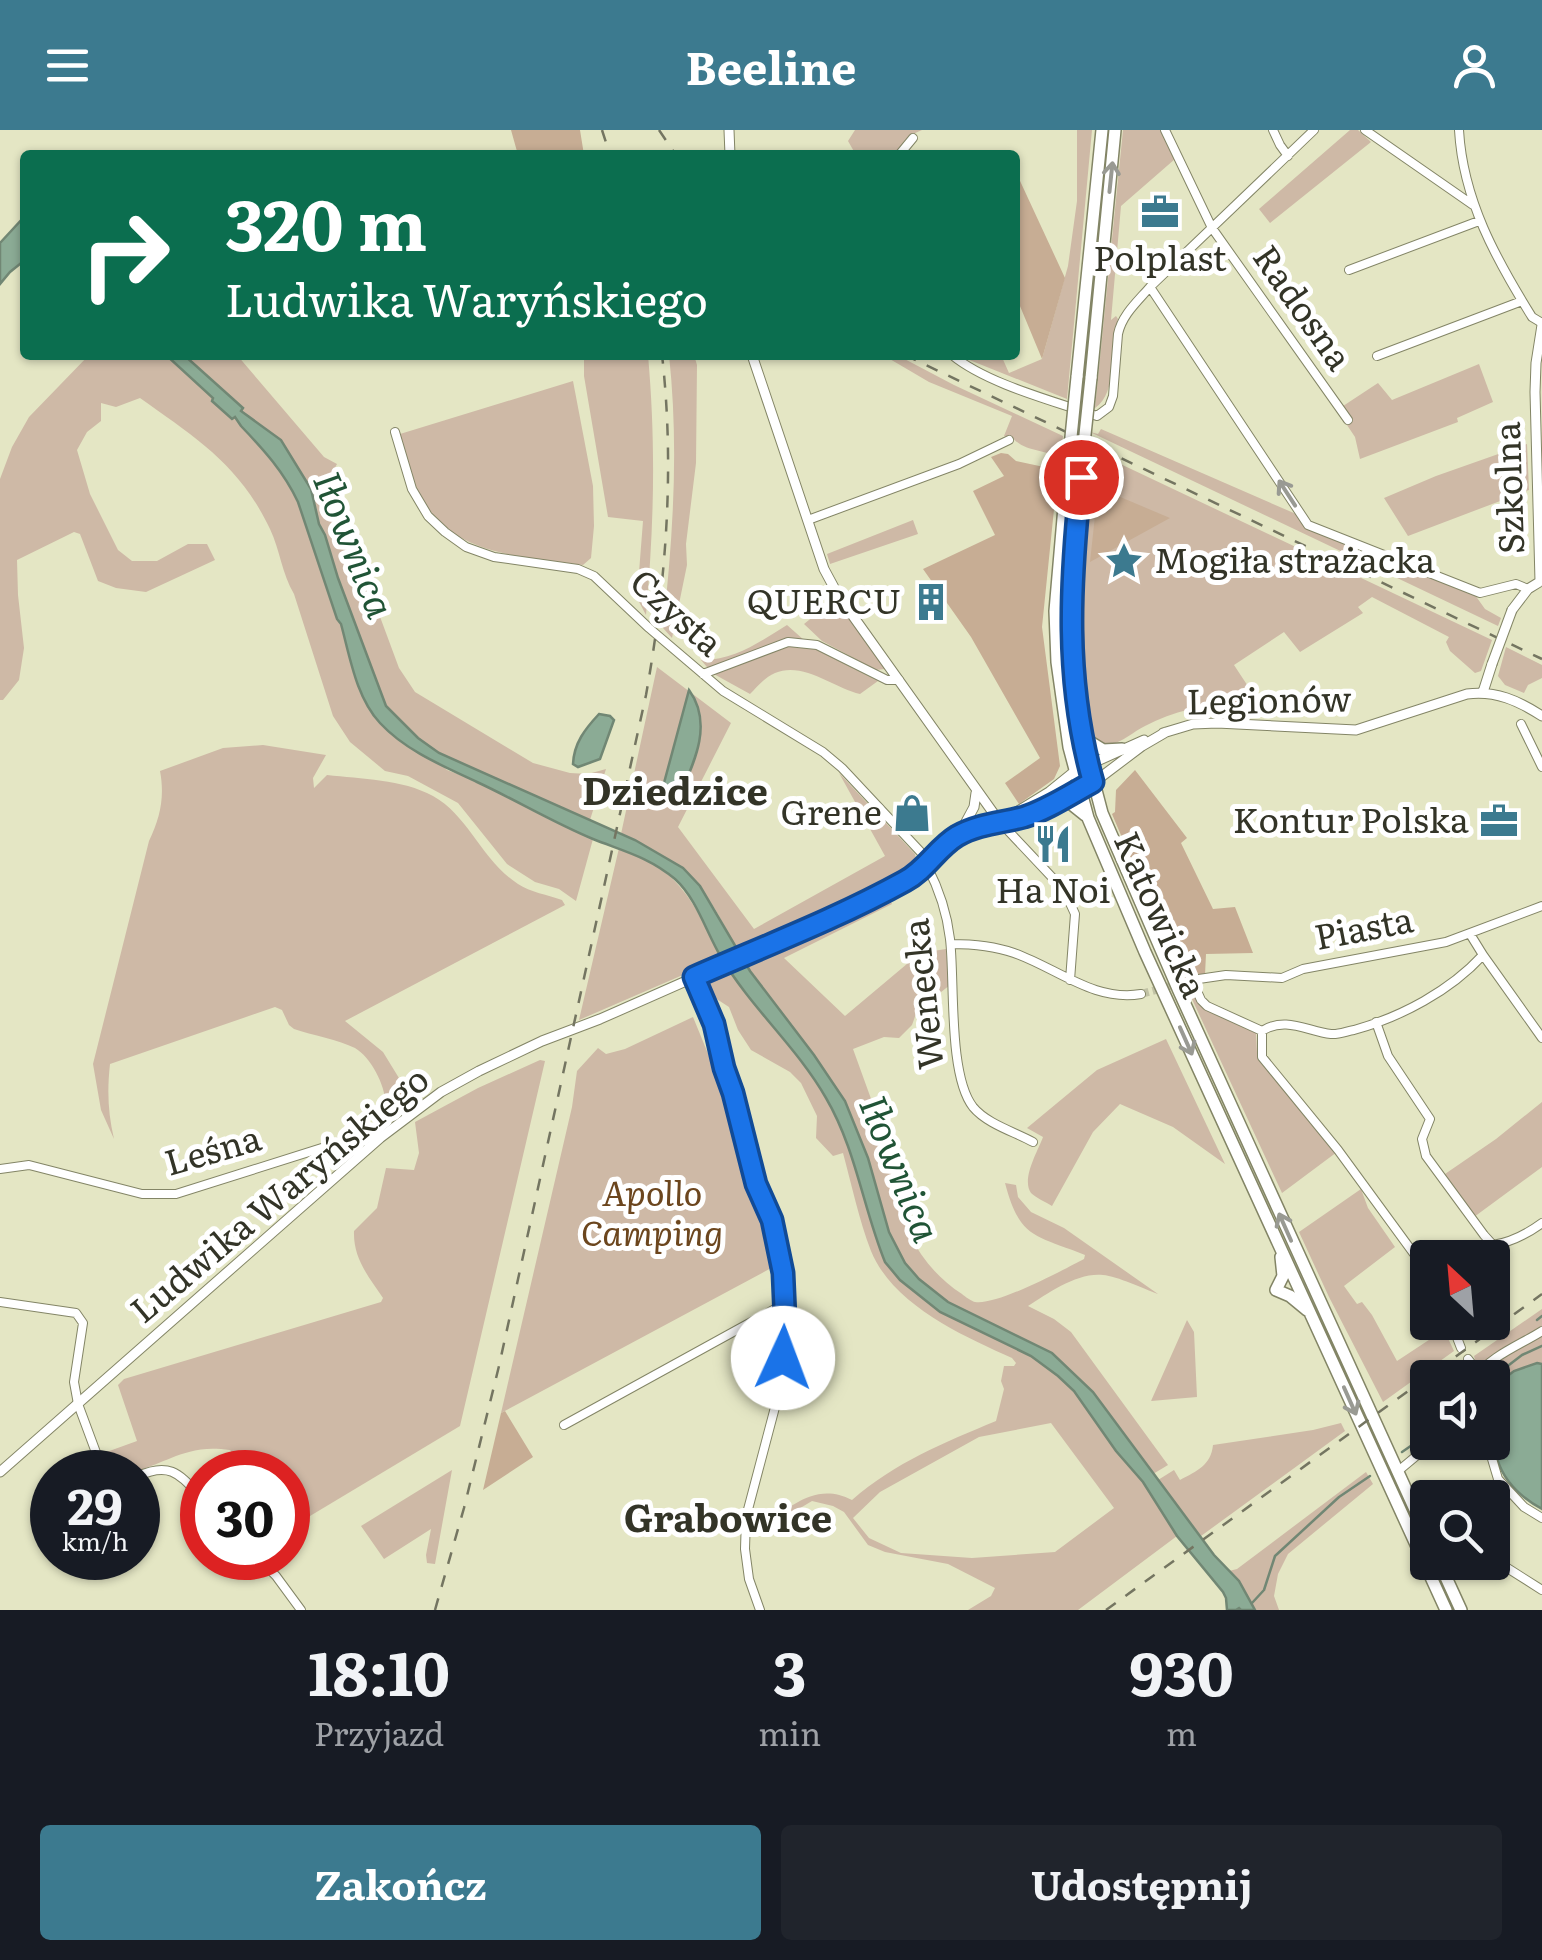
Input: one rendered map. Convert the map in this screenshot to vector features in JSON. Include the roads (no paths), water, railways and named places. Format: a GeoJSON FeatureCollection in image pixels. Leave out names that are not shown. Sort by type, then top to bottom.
{"type":"FeatureCollection","features":[{"type":"Feature","properties":{"kind":"main road","name":"Katowicka"},"geometry":{"type":"LineString","coordinates":[[1102,130],[1084,378],[1071,508],[1056,591],[1060,693],[1074,771],[1088,818],[1146,952],[1446,1610]]}},
{"type":"Feature","properties":{"kind":"main road","name":"Katowicka"},"geometry":{"type":"LineString","coordinates":[[1084,378],[1116,130]]}},
{"type":"Feature","properties":{"kind":"main road","name":"Katowicka"},"geometry":{"type":"LineString","coordinates":[[1071,508],[1070,633],[1074,691],[1088,764],[1108,829],[1410,1500]]}},
{"type":"Feature","properties":{"kind":"main road"},"geometry":{"type":"LineString","coordinates":[[1082,737],[1103,750],[1122,749]]}},
{"type":"Feature","properties":{"kind":"main road"},"geometry":{"type":"LineString","coordinates":[[1055,802],[1070,803],[1088,818]]}},
{"type":"Feature","properties":{"kind":"main road"},"geometry":{"type":"LineString","coordinates":[[1278,1243],[1283,1276],[1276,1290],[1310,1313]]}},
{"type":"Feature","properties":{"kind":"main road"},"geometry":{"type":"LineString","coordinates":[[1447,1580],[1460,1610]]}},
{"type":"Feature","properties":{"kind":"street","name":"Radosna"},"geometry":{"type":"LineString","coordinates":[[1165,130],[1212,228],[1348,420]]}},
{"type":"Feature","properties":{"kind":"street"},"geometry":{"type":"LineString","coordinates":[[1273,130],[1288,156]]}},
{"type":"Feature","properties":{"kind":"street"},"geometry":{"type":"LineString","coordinates":[[958,360],[999,380],[1097,416],[1109,407],[1113,396],[1120,324],[1128,312],[1314,130]]}},
{"type":"Feature","properties":{"kind":"street"},"geometry":{"type":"LineString","coordinates":[[1365,130],[1473,205]]}},
{"type":"Feature","properties":{"kind":"street"},"geometry":{"type":"LineString","coordinates":[[1459,130],[1460,154],[1479,221],[1522,301],[1542,324]]}},
{"type":"Feature","properties":{"kind":"street"},"geometry":{"type":"LineString","coordinates":[[903,150],[913,138]]}},
{"type":"Feature","properties":{"kind":"street"},"geometry":{"type":"LineString","coordinates":[[1349,270],[1479,221]]}},
{"type":"Feature","properties":{"kind":"street"},"geometry":{"type":"LineString","coordinates":[[1150,287],[1308,525],[1480,593],[1516,584],[1528,589]]}},
{"type":"Feature","properties":{"kind":"street"},"geometry":{"type":"LineString","coordinates":[[1377,356],[1522,301]]}},
{"type":"Feature","properties":{"kind":"street","name":"Szkolna"},"geometry":{"type":"LineString","coordinates":[[1483,692],[1512,610],[1528,589],[1541,581],[1536,362],[1542,324]]}},
{"type":"Feature","properties":{"kind":"street"},"geometry":{"type":"LineString","coordinates":[[754,360],[824,569],[838,595],[976,790],[1070,901],[1075,914],[1070,980]]}},
{"type":"Feature","properties":{"kind":"street","name":"Czysta"},"geometry":{"type":"LineString","coordinates":[[396,432],[412,490],[428,516],[446,532],[466,547],[494,557],[578,569],[594,576],[649,628],[744,706],[823,752],[860,786],[928,864]]}},
{"type":"Feature","properties":{"kind":"street"},"geometry":{"type":"LineString","coordinates":[[808,520],[959,464],[1009,440]]}},
{"type":"Feature","properties":{"kind":"street"},"geometry":{"type":"LineString","coordinates":[[703,674],[788,642],[817,645],[887,680],[899,680]]}},
{"type":"Feature","properties":{"kind":"street"},"geometry":{"type":"LineString","coordinates":[[1483,692],[1518,702],[1542,716]]}},
{"type":"Feature","properties":{"kind":"street","name":"Legionów"},"geometry":{"type":"LineString","coordinates":[[1001,821],[1074,771],[1193,724],[1356,730],[1483,692]]}},
{"type":"Feature","properties":{"kind":"street"},"geometry":{"type":"LineString","coordinates":[[1522,724],[1542,767]]}},
{"type":"Feature","properties":{"kind":"street","name":"Legionów"},"geometry":{"type":"LineString","coordinates":[[1001,821],[1030,815],[1093,782],[1166,732]]}},
{"type":"Feature","properties":{"kind":"street"},"geometry":{"type":"LineString","coordinates":[[959,835],[974,807],[976,790]]}},
{"type":"Feature","properties":{"kind":"street","name":"Ludwika Waryńskiego"},"geometry":{"type":"LineString","coordinates":[[0,1472],[380,1138],[441,1092],[549,1038],[600,1019],[904,882],[959,835],[1001,821]]}},
{"type":"Feature","properties":{"kind":"street","name":"Wenecka"},"geometry":{"type":"LineString","coordinates":[[928,864],[951,944],[962,1086],[982,1116],[1034,1142]]}},
{"type":"Feature","properties":{"kind":"street","name":"Piasta"},"geometry":{"type":"LineString","coordinates":[[1262,1031],[1207,1006],[1192,980],[1226,976],[1282,978],[1302,969],[1446,942],[1542,906]]}},
{"type":"Feature","properties":{"kind":"street"},"geometry":{"type":"LineString","coordinates":[[1470,934],[1542,1038]]}},
{"type":"Feature","properties":{"kind":"street"},"geometry":{"type":"LineString","coordinates":[[951,944],[976,944],[1014,953],[1070,980],[1118,996],[1142,994]]}},
{"type":"Feature","properties":{"kind":"street"},"geometry":{"type":"LineString","coordinates":[[1410,1248],[1262,1056],[1262,1031],[1271,1025],[1288,1024],[1334,1035],[1376,1022],[1412,1007],[1469,970],[1483,955]]}},
{"type":"Feature","properties":{"kind":"street"},"geometry":{"type":"LineString","coordinates":[[694,977],[714,1024],[756,1184],[772,1220],[783,1273],[783,1358],[778,1396],[746,1518],[748,1578],[760,1610]]}},
{"type":"Feature","properties":{"kind":"street"},"geometry":{"type":"LineString","coordinates":[[1376,1022],[1388,1056],[1430,1119],[1422,1139],[1426,1156],[1484,1235],[1493,1245],[1504,1243],[1542,1223]]}},
{"type":"Feature","properties":{"kind":"street","name":"Leśna"},"geometry":{"type":"LineString","coordinates":[[0,1169],[29,1165],[158,1196],[176,1194],[366,1134],[380,1138]]}},
{"type":"Feature","properties":{"kind":"street"},"geometry":{"type":"LineString","coordinates":[[0,1302],[76,1313],[83,1323],[74,1382],[95,1450]]}},
{"type":"Feature","properties":{"kind":"street"},"geometry":{"type":"LineString","coordinates":[[564,1425],[784,1304]]}},
{"type":"Feature","properties":{"kind":"street"},"geometry":{"type":"LineString","coordinates":[[1498,1360],[1542,1331]]}},
{"type":"Feature","properties":{"kind":"street"},"geometry":{"type":"LineString","coordinates":[[1457,1340],[1460,1348]]}},
{"type":"Feature","properties":{"kind":"street"},"geometry":{"type":"LineString","coordinates":[[1397,1472],[1411,1460]]}},
{"type":"Feature","properties":{"kind":"street"},"geometry":{"type":"LineString","coordinates":[[1492,1460],[1498,1480]]}},
{"type":"Feature","properties":{"kind":"street"},"geometry":{"type":"LineString","coordinates":[[1510,1492],[1542,1518]]}},
{"type":"Feature","properties":{"kind":"street"},"geometry":{"type":"LineString","coordinates":[[1510,1570],[1542,1590]]}},
{"type":"Feature","properties":{"kind":"street"},"geometry":{"type":"LineString","coordinates":[[279,1580],[301,1610]]}},
{"type":"Feature","properties":{"kind":"waterway"},"geometry":{"type":"LineString","coordinates":[[1537,1320],[1542,1316]]}},
{"type":"Feature","properties":{"kind":"waterway"},"geometry":{"type":"LineString","coordinates":[[1510,1364],[1542,1346]]}},
{"type":"Feature","properties":{"kind":"waterway"},"geometry":{"type":"LineString","coordinates":[[1402,1452],[1410,1446]]}},
{"type":"Feature","properties":{"kind":"waterway"},"geometry":{"type":"LineString","coordinates":[[1252,1603],[1264,1590],[1275,1556],[1339,1497],[1370,1476]]}},
{"type":"Feature","properties":{"kind":"tunnel"},"geometry":{"type":"LineString","coordinates":[[1141,994],[1192,980]]}},
{"type":"Feature","properties":{"kind":"railway"},"geometry":{"type":"LineString","coordinates":[[602,130],[608,150]]}},
{"type":"Feature","properties":{"kind":"railway"},"geometry":{"type":"LineString","coordinates":[[659,130],[673,150]]}},
{"type":"Feature","properties":{"kind":"railway"},"geometry":{"type":"LineString","coordinates":[[435,1610],[499,1366],[646,695],[659,611],[666,526],[668,440],[662,360]]}},
{"type":"Feature","properties":{"kind":"railway"},"geometry":{"type":"LineString","coordinates":[[915,360],[1542,659]]}},
{"type":"Feature","properties":{"kind":"railway"},"geometry":{"type":"LineString","coordinates":[[1106,1610],[1542,1294]]}},
{"type":"Feature","properties":{"kind":"place","name":"Polplast"},"geometry":{"type":"Point","coordinates":[1160,212]}},
{"type":"Feature","properties":{"kind":"place","name":"Mogiła strażacka"},"geometry":{"type":"Point","coordinates":[1124,561]}},
{"type":"Feature","properties":{"kind":"place","name":"QUERCU"},"geometry":{"type":"Point","coordinates":[931,602]}},
{"type":"Feature","properties":{"kind":"place","name":"Grene"},"geometry":{"type":"Point","coordinates":[912,813]}},
{"type":"Feature","properties":{"kind":"place","name":"Kontur Polska"},"geometry":{"type":"Point","coordinates":[1499,821]}},
{"type":"Feature","properties":{"kind":"place","name":"Ha Noi"},"geometry":{"type":"Point","coordinates":[1053,844]}},
{"type":"Feature","properties":{"kind":"district","name":"Dziedzice"},"geometry":{"type":"Point","coordinates":[675,792]}},
{"type":"Feature","properties":{"kind":"district","name":"Grabowice"},"geometry":{"type":"Point","coordinates":[728,1519]}},
{"type":"Feature","properties":{"kind":"water label","name":"Iłownica"},"geometry":{"type":"Point","coordinates":[353,545]}},
{"type":"Feature","properties":{"kind":"water label","name":"Iłownica"},"geometry":{"type":"Point","coordinates":[899,1169]}},
{"type":"Feature","properties":{"kind":"park label","name":"Apollo Camping"},"geometry":{"type":"Point","coordinates":[652,1214]}}]}
